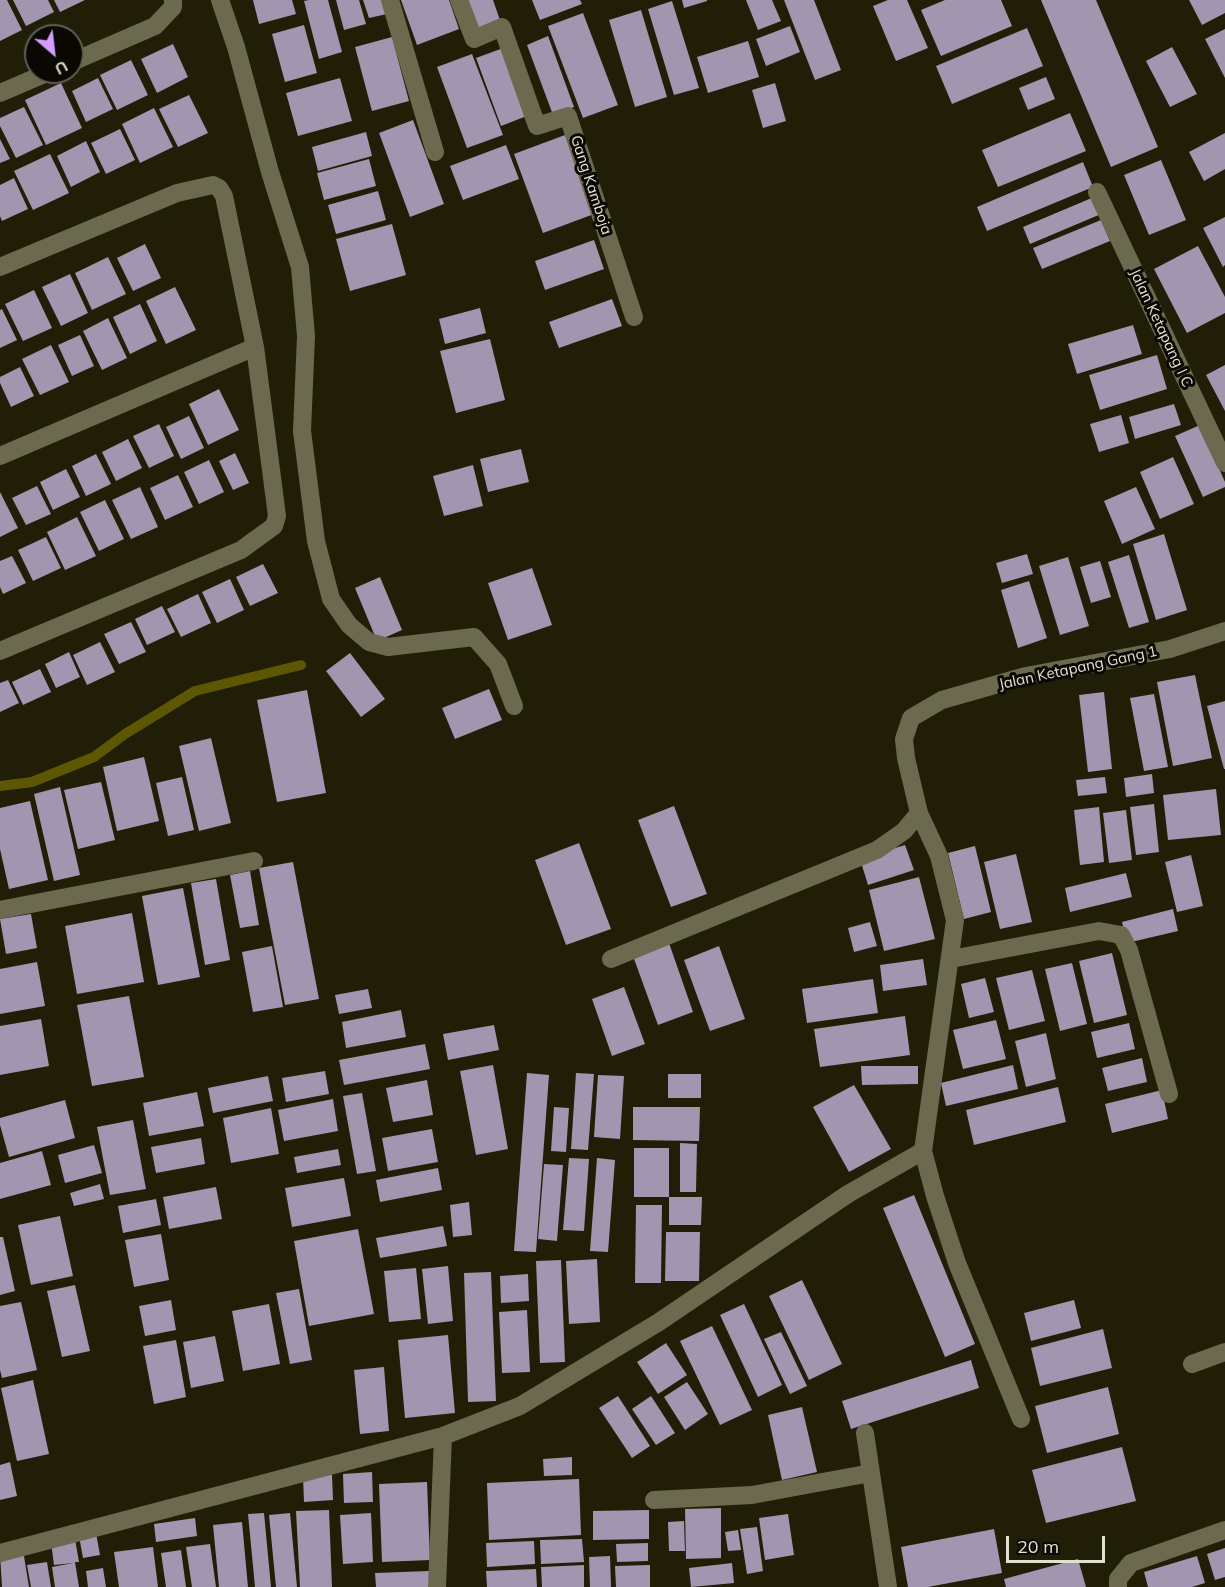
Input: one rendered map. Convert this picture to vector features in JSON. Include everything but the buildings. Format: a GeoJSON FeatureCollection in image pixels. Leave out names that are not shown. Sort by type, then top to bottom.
{"type":"FeatureCollection","features":[{"type":"Feature","properties":{"kind":"street"},"geometry":{"type":"LineString","coordinates":[[84,57],[155,26],[173,6],[173,0]]}},
{"type":"Feature","properties":{"kind":"street"},"geometry":{"type":"LineString","coordinates":[[220,0],[236,47],[270,172],[300,267],[306,336],[302,431],[316,541],[331,599],[349,625],[369,642],[388,647],[474,637],[498,664],[514,706]]}},
{"type":"Feature","properties":{"kind":"street"},"geometry":{"type":"LineString","coordinates":[[390,0],[435,152]]}},
{"type":"Feature","properties":{"kind":"street","name":"Gang Kamboja"},"geometry":{"type":"LineString","coordinates":[[459,0],[474,39],[502,27],[537,126],[568,116],[634,317]]}},
{"type":"Feature","properties":{"kind":"street"},"geometry":{"type":"LineString","coordinates":[[0,93],[24,83]]}},
{"type":"Feature","properties":{"kind":"street"},"geometry":{"type":"LineString","coordinates":[[0,267],[177,193],[213,185],[219,188],[224,196],[255,347],[277,516],[274,526],[242,550],[0,651]]}},
{"type":"Feature","properties":{"kind":"street","name":"Jalan Ketapang I C"},"geometry":{"type":"LineString","coordinates":[[1097,192],[1225,464]]}},
{"type":"Feature","properties":{"kind":"street"},"geometry":{"type":"LineString","coordinates":[[0,456],[255,347]]}},
{"type":"Feature","properties":{"kind":"street","name":"Jalan Ketapang Gang 1"},"geometry":{"type":"LineString","coordinates":[[923,1150],[955,920],[939,856],[918,813],[906,758],[904,739],[911,718],[942,700],[1026,676],[1170,649],[1225,631]]}},
{"type":"Feature","properties":{"kind":"street"},"geometry":{"type":"LineString","coordinates":[[611,959],[877,850],[904,831],[918,813]]}},
{"type":"Feature","properties":{"kind":"street"},"geometry":{"type":"LineString","coordinates":[[0,910],[254,861]]}},
{"type":"Feature","properties":{"kind":"street"},"geometry":{"type":"LineString","coordinates":[[951,959],[1099,931],[1121,935],[1130,950],[1169,1094]]}},
{"type":"Feature","properties":{"kind":"street"},"geometry":{"type":"LineString","coordinates":[[0,1553],[443,1436],[520,1406],[659,1322],[848,1194],[923,1150],[934,1196],[957,1263],[1021,1419]]}},
{"type":"Feature","properties":{"kind":"street"},"geometry":{"type":"LineString","coordinates":[[1191,1364],[1225,1352]]}},
{"type":"Feature","properties":{"kind":"street"},"geometry":{"type":"LineString","coordinates":[[865,1433],[888,1587]]}},
{"type":"Feature","properties":{"kind":"street"},"geometry":{"type":"LineString","coordinates":[[437,1587],[443,1436]]}},
{"type":"Feature","properties":{"kind":"street"},"geometry":{"type":"LineString","coordinates":[[654,1500],[752,1495],[871,1473]]}},
{"type":"Feature","properties":{"kind":"street"},"geometry":{"type":"LineString","coordinates":[[1119,1587],[1118,1579],[1131,1563],[1225,1530]]}},
{"type":"Feature","properties":{"kind":"waterway"},"geometry":{"type":"LineString","coordinates":[[0,786],[32,782],[94,757],[125,734],[195,691],[301,665]]}}]}
